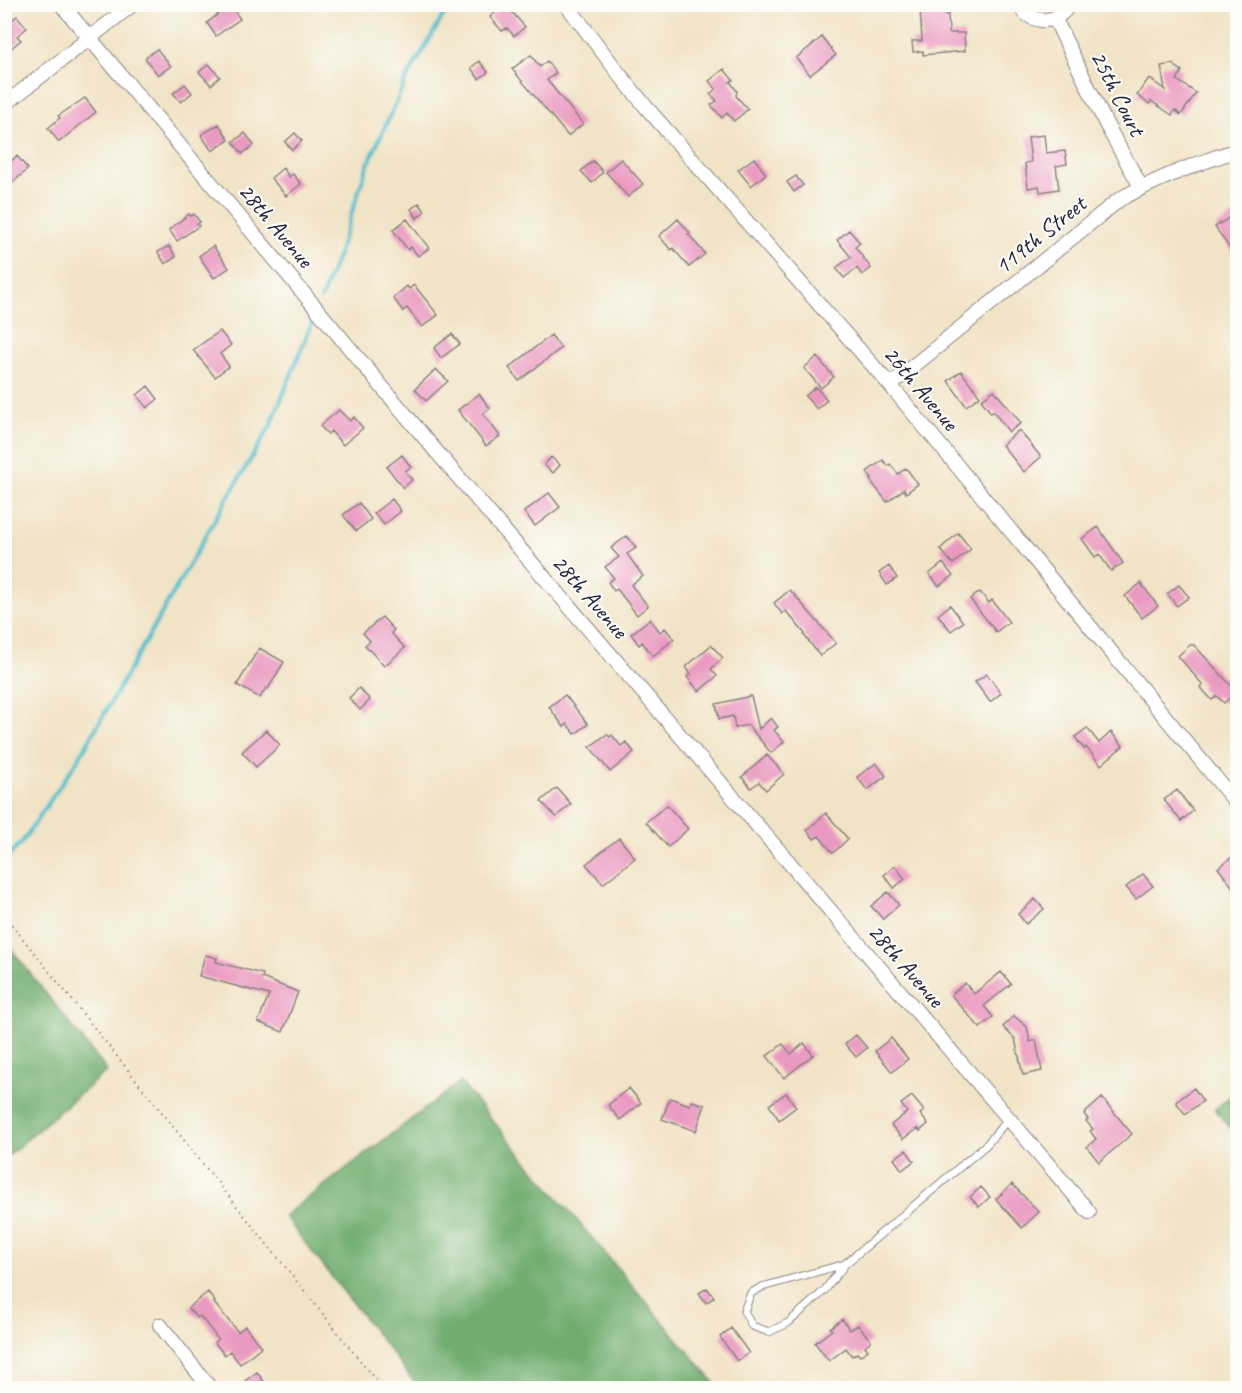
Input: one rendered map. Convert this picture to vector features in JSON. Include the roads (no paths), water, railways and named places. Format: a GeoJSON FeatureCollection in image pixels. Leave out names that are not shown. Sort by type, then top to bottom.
{"type":"FeatureCollection","features":[{"type":"Feature","properties":{"kind":"street","name":"28th Avenue"},"geometry":{"type":"LineString","coordinates":[[61,4],[435,450],[1089,1212]]}},
{"type":"Feature","properties":{"kind":"street"},"geometry":{"type":"LineString","coordinates":[[4,105],[133,4]]}},
{"type":"Feature","properties":{"kind":"street","name":"26th Avenue"},"geometry":{"type":"LineString","coordinates":[[566,4],[646,106],[890,385],[1238,804]]}},
{"type":"Feature","properties":{"kind":"street"},"geometry":{"type":"LineString","coordinates":[[1019,4],[1028,16],[1046,21],[1062,14],[1069,4]]}},
{"type":"Feature","properties":{"kind":"street","name":"25th Court"},"geometry":{"type":"LineString","coordinates":[[1055,19],[1106,124],[1142,188]]}},
{"type":"Feature","properties":{"kind":"street","name":"119th Street"},"geometry":{"type":"LineString","coordinates":[[890,385],[1120,199],[1206,160],[1238,150]]}},
{"type":"Feature","properties":{"kind":"street"},"geometry":{"type":"LineString","coordinates":[[160,1325],[210,1389]]}},
{"type":"Feature","properties":{"kind":"lane"},"geometry":{"type":"LineString","coordinates":[[845,1264],[762,1287],[752,1293],[744,1311],[752,1326],[769,1332],[788,1323],[824,1292],[845,1264],[987,1144],[1009,1118]]}},
{"type":"Feature","properties":{"kind":"waterway"},"geometry":{"type":"LineString","coordinates":[[321,299],[366,169],[406,80],[450,4]]}},
{"type":"Feature","properties":{"kind":"waterway"},"geometry":{"type":"LineString","coordinates":[[4,861],[22,842],[79,758],[271,425],[313,320]]}}]}
